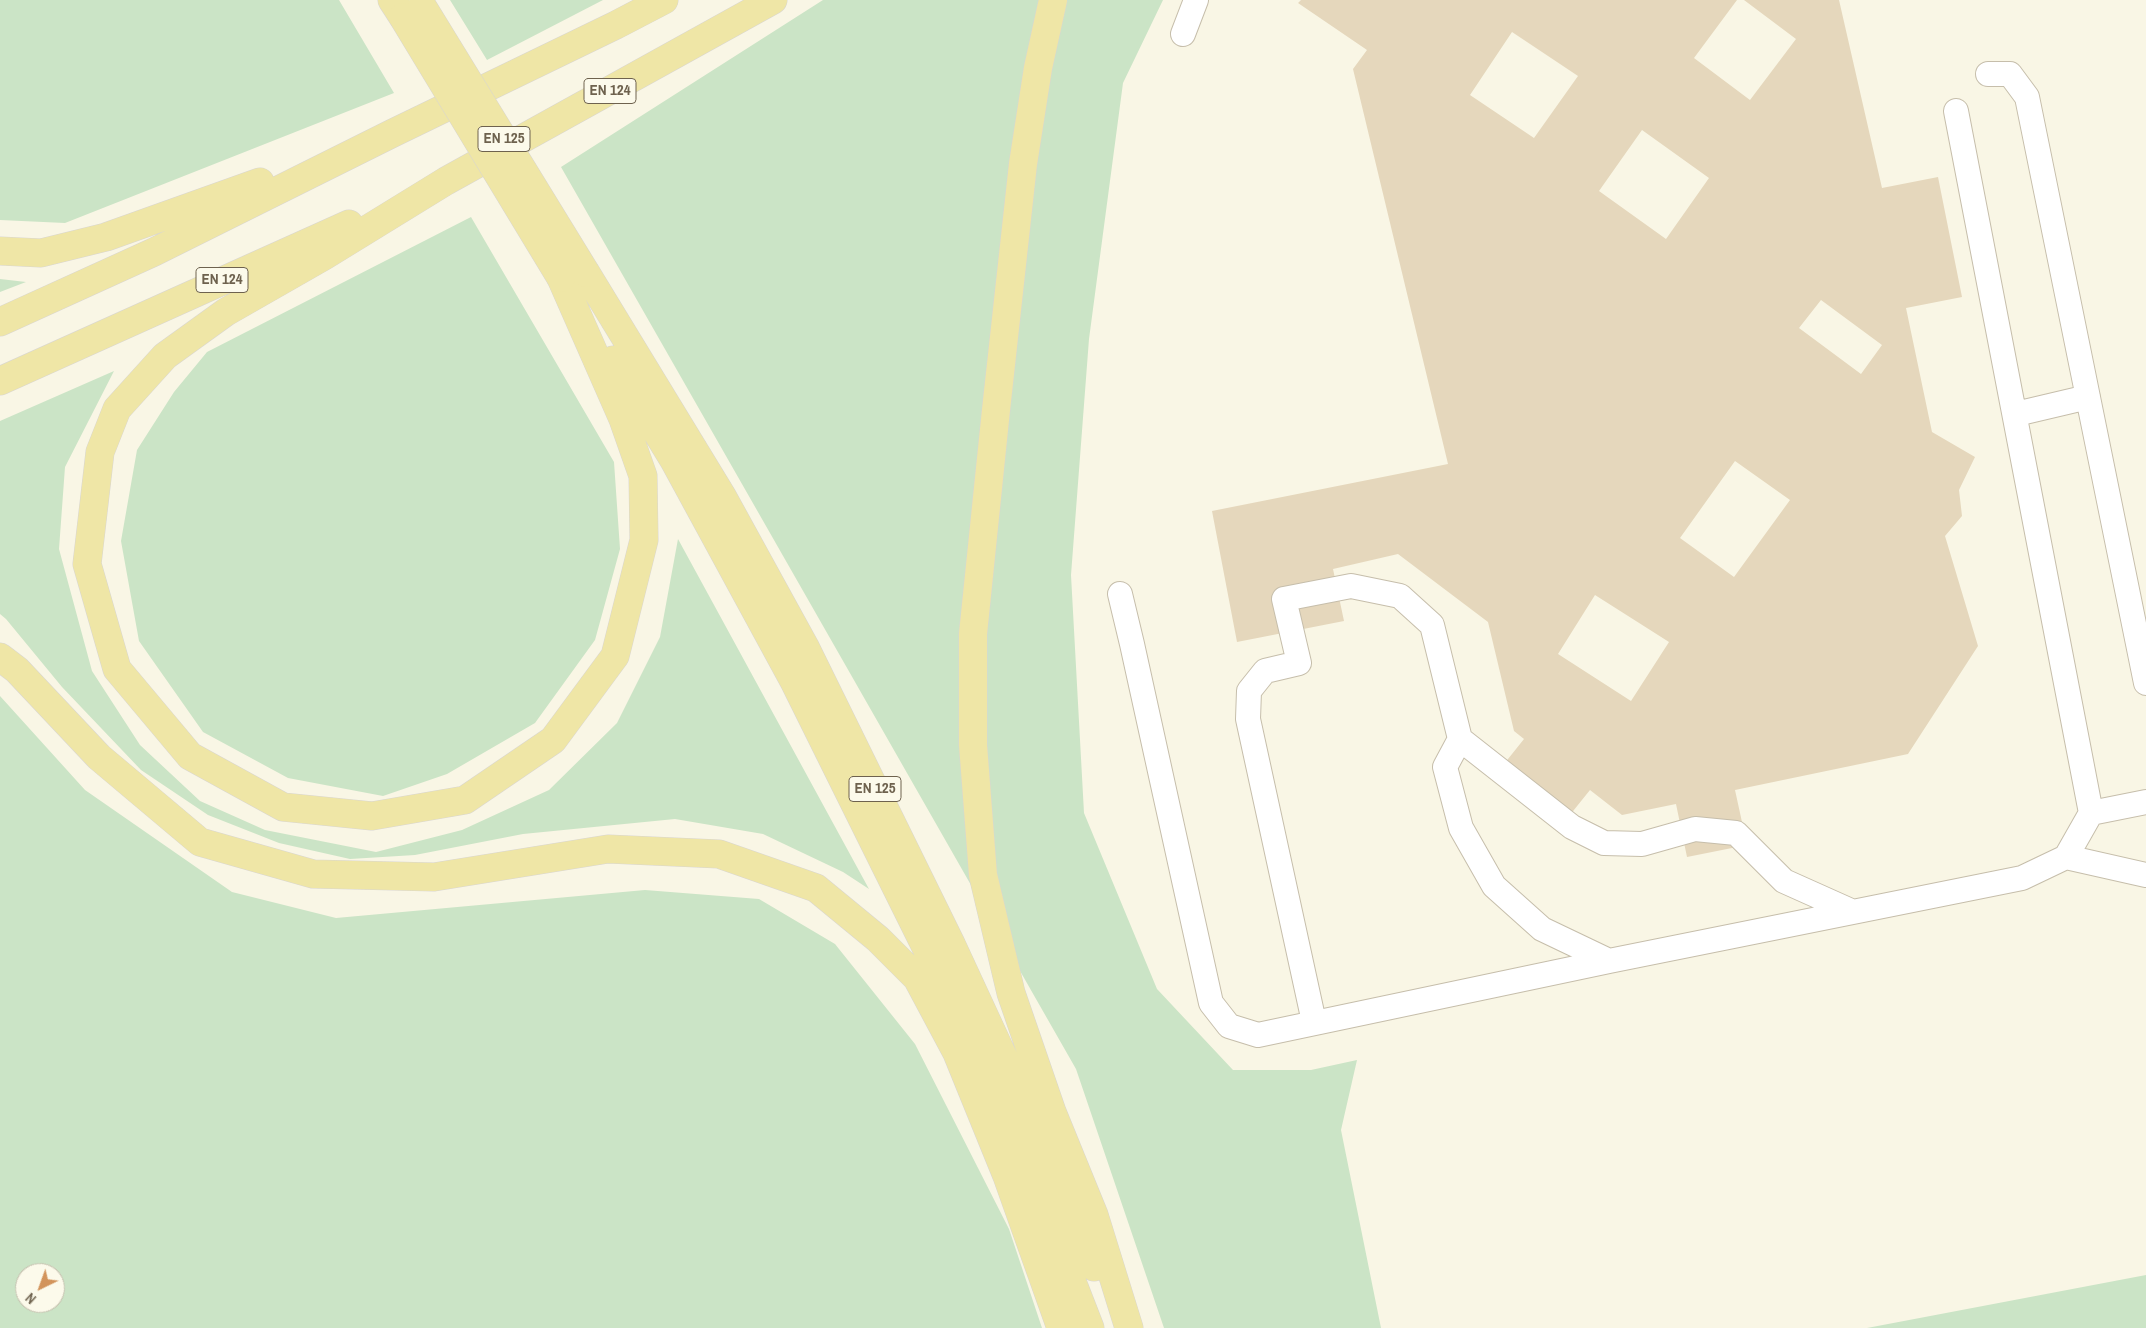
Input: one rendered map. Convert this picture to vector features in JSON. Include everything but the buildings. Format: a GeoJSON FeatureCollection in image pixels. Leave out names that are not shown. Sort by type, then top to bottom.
{"type":"FeatureCollection","features":[{"type":"Feature","properties":{"kind":"main road"},"geometry":{"type":"LineString","coordinates":[[0,322],[154,252],[393,133],[616,26],[664,0]]}},
{"type":"Feature","properties":{"kind":"main road","name":"EN 124"},"geometry":{"type":"LineString","coordinates":[[0,381],[446,181],[773,0]]}},
{"type":"Feature","properties":{"kind":"main road"},"geometry":{"type":"LineString","coordinates":[[1053,0],[1038,68],[1023,164],[996,410],[973,634],[973,745],[983,875],[1011,993],[1052,1112],[1094,1215],[1129,1328]]}},
{"type":"Feature","properties":{"kind":"main road","name":"EN 125"},"geometry":{"type":"LineString","coordinates":[[409,6],[574,276],[722,496],[805,647],[960,963],[1038,1132],[1119,1328]]}},
{"type":"Feature","properties":{"kind":"main road"},"geometry":{"type":"LineString","coordinates":[[0,250],[41,253],[106,237],[393,133]]}},
{"type":"Feature","properties":{"kind":"main road"},"geometry":{"type":"LineString","coordinates":[[446,181],[324,256],[226,312],[164,356],[118,409],[100,452],[87,564],[117,670],[190,756],[283,808],[372,816],[465,800],[553,740],[615,656],[644,540],[643,476],[574,276]]}},
{"type":"Feature","properties":{"kind":"main road","name":"EN 125"},"geometry":{"type":"LineString","coordinates":[[574,276],[794,681],[971,1038],[1046,1212],[1090,1328]]}},
{"type":"Feature","properties":{"kind":"main road"},"geometry":{"type":"LineString","coordinates":[[0,657],[17,670],[99,757],[200,842],[304,872],[313,874],[434,877],[608,849],[718,854],[816,888],[878,939],[917,978],[957,1053],[1007,1176],[1061,1328]]}},
{"type":"Feature","properties":{"kind":"lane"},"geometry":{"type":"LineString","coordinates":[[1183,34],[1196,0]]}},
{"type":"Feature","properties":{"kind":"lane"},"geometry":{"type":"LineString","coordinates":[[1988,74],[2010,74],[2028,96],[2146,683]]}},
{"type":"Feature","properties":{"kind":"lane"},"geometry":{"type":"LineString","coordinates":[[1120,594],[1137,663],[1211,1003],[1229,1026],[1258,1034],[1851,911],[2022,878],[2066,856],[2091,813],[2016,414],[1956,111]]}},
{"type":"Feature","properties":{"kind":"lane"},"geometry":{"type":"LineString","coordinates":[[2016,414],[2088,397]]}},
{"type":"Feature","properties":{"kind":"lane"},"geometry":{"type":"LineString","coordinates":[[1314,1022],[1248,719],[1249,691],[1264,671],[1299,663],[1284,599],[1351,586],[1400,596],[1432,626],[1460,739],[1572,827],[1604,843],[1642,844],[1696,829],[1736,833],[1784,881],[1851,911]]}},
{"type":"Feature","properties":{"kind":"lane"},"geometry":{"type":"LineString","coordinates":[[1460,739],[1444,767],[1461,828],[1494,886],[1542,929],[1609,962]]}},
{"type":"Feature","properties":{"kind":"lane"},"geometry":{"type":"LineString","coordinates":[[2091,813],[2146,802]]}},
{"type":"Feature","properties":{"kind":"lane"},"geometry":{"type":"LineString","coordinates":[[2066,856],[2146,875]]}},
{"type":"Feature","properties":{"kind":"green space"},"geometry":{"type":"Polygon","coordinates":[[[0,0],[339,0],[394,93],[65,223],[0,220],[0,0]]]}},
{"type":"Feature","properties":{"kind":"green space"},"geometry":{"type":"Polygon","coordinates":[[[450,0],[603,0],[487,60],[450,0]]]}},
{"type":"Feature","properties":{"kind":"green space"},"geometry":{"type":"Polygon","coordinates":[[[823,0],[1163,0],[1123,83],[1089,339],[1071,575],[1084,813],[1157,989],[1233,1070],[1311,1070],[1357,1060],[1341,1130],[1381,1328],[1164,1328],[1076,1069],[561,167],[823,0]]]}},
{"type":"Feature","properties":{"kind":"green space"},"geometry":{"type":"Polygon","coordinates":[[[471,217],[614,462],[620,549],[595,640],[535,723],[447,774],[383,796],[288,778],[203,732],[139,641],[121,541],[137,450],[174,392],[207,352],[471,217]]]}},
{"type":"Feature","properties":{"kind":"green space"},"geometry":{"type":"Polygon","coordinates":[[[0,279],[26,282],[0,292],[0,279]]]}},
{"type":"Feature","properties":{"kind":"green space"},"geometry":{"type":"Polygon","coordinates":[[[114,371],[65,467],[59,549],[92,671],[140,745],[200,801],[265,830],[376,852],[462,830],[549,790],[617,723],[660,637],[678,539],[869,889],[843,872],[763,834],[675,819],[523,834],[415,855],[350,859],[279,843],[208,815],[141,770],[62,687],[0,614],[0,421],[114,371]]]}},
{"type":"Feature","properties":{"kind":"green space"},"geometry":{"type":"Polygon","coordinates":[[[0,696],[85,790],[232,892],[336,918],[645,890],[759,899],[835,944],[915,1044],[1009,1229],[1042,1328],[0,1328],[0,696]]]}},
{"type":"Feature","properties":{"kind":"green space"},"geometry":{"type":"Polygon","coordinates":[[[2146,1275],[2146,1328],[1867,1328],[2146,1275]]]}}]}
